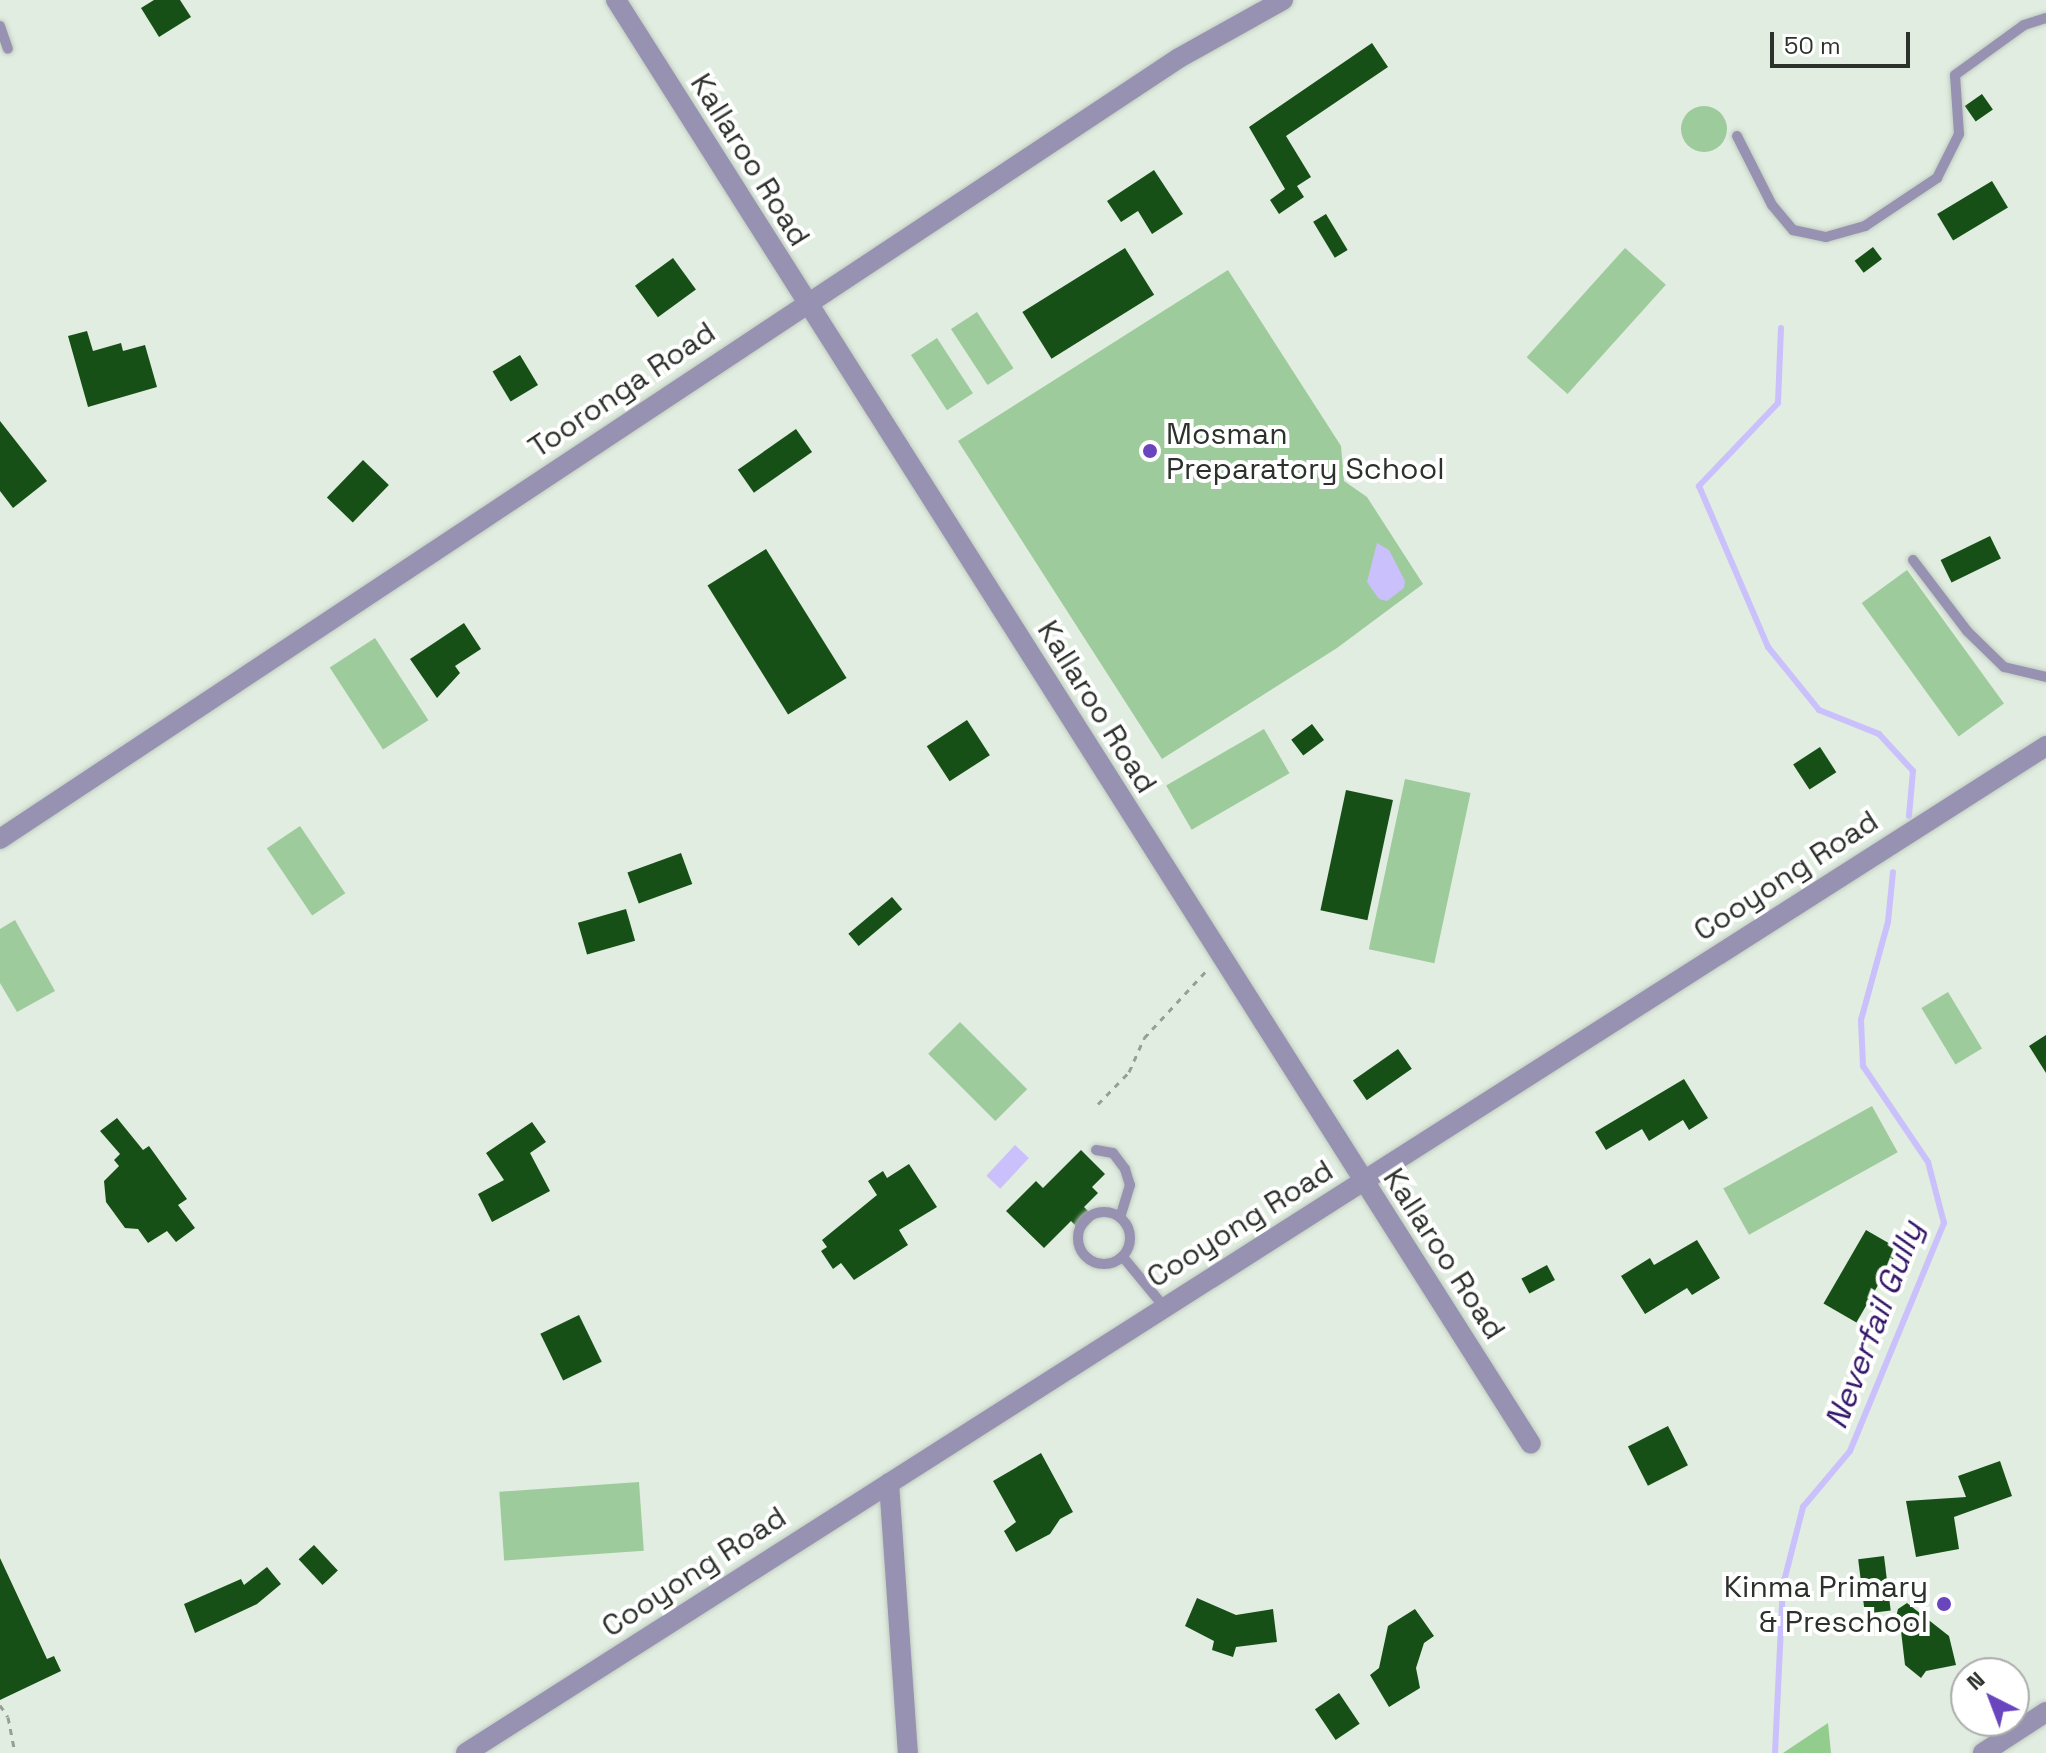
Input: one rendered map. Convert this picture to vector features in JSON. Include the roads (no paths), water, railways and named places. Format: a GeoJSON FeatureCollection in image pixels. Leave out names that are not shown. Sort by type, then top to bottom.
{"type":"FeatureCollection","features":[{"type":"Feature","properties":{"kind":"street","name":"Kallaroo Road"},"geometry":{"type":"LineString","coordinates":[[616,0],[1218,958],[1531,1444]]}},
{"type":"Feature","properties":{"kind":"street","name":"Tooronga Road"},"geometry":{"type":"LineString","coordinates":[[0,839],[1179,58],[1283,0]]}},
{"type":"Feature","properties":{"kind":"street","name":"Cooyong Road"},"geometry":{"type":"LineString","coordinates":[[466,1753],[2046,746]]}},
{"type":"Feature","properties":{"kind":"street"},"geometry":{"type":"LineString","coordinates":[[889,1483],[908,1753]]}},
{"type":"Feature","properties":{"kind":"street"},"geometry":{"type":"LineString","coordinates":[[1983,1753],[2046,1712]]}},
{"type":"Feature","properties":{"kind":"lane"},"geometry":{"type":"LineString","coordinates":[[1737,136],[1772,205],[1793,230],[1826,237],[1865,226],[1937,178],[1959,134],[1955,75],[2024,25],[2046,18]]}},
{"type":"Feature","properties":{"kind":"lane"},"geometry":{"type":"LineString","coordinates":[[0,26],[8,49]]}},
{"type":"Feature","properties":{"kind":"lane"},"geometry":{"type":"LineString","coordinates":[[1913,560],[1967,631],[2004,667],[2046,677]]}},
{"type":"Feature","properties":{"kind":"lane"},"geometry":{"type":"LineString","coordinates":[[1096,1150],[1113,1153],[1125,1169],[1130,1185],[1120,1217]]}},
{"type":"Feature","properties":{"kind":"lane"},"geometry":{"type":"LineString","coordinates":[[1108,1212],[1120,1217],[1131,1239],[1123,1257],[1110,1264],[1090,1261],[1078,1240],[1091,1215],[1108,1212]]}},
{"type":"Feature","properties":{"kind":"lane"},"geometry":{"type":"LineString","coordinates":[[1123,1257],[1165,1308]]}},
{"type":"Feature","properties":{"kind":"waterway","name":"Neverfail Gully"},"geometry":{"type":"LineString","coordinates":[[1781,328],[1778,403],[1699,486],[1768,647],[1819,710],[1879,734],[1913,771],[1909,816]]}},
{"type":"Feature","properties":{"kind":"waterway","name":"Neverfail Gully"},"geometry":{"type":"LineString","coordinates":[[1775,1753],[1783,1585],[1803,1507],[1850,1451],[1944,1223],[1928,1162],[1863,1066],[1861,1020],[1888,922],[1893,872]]}},
{"type":"Feature","properties":{"kind":"place","name":"Mosman Preparatory School"},"geometry":{"type":"Point","coordinates":[1150,451]}},
{"type":"Feature","properties":{"kind":"place","name":"Kinma Primary & Preschool"},"geometry":{"type":"Point","coordinates":[1944,1604]}}]}
